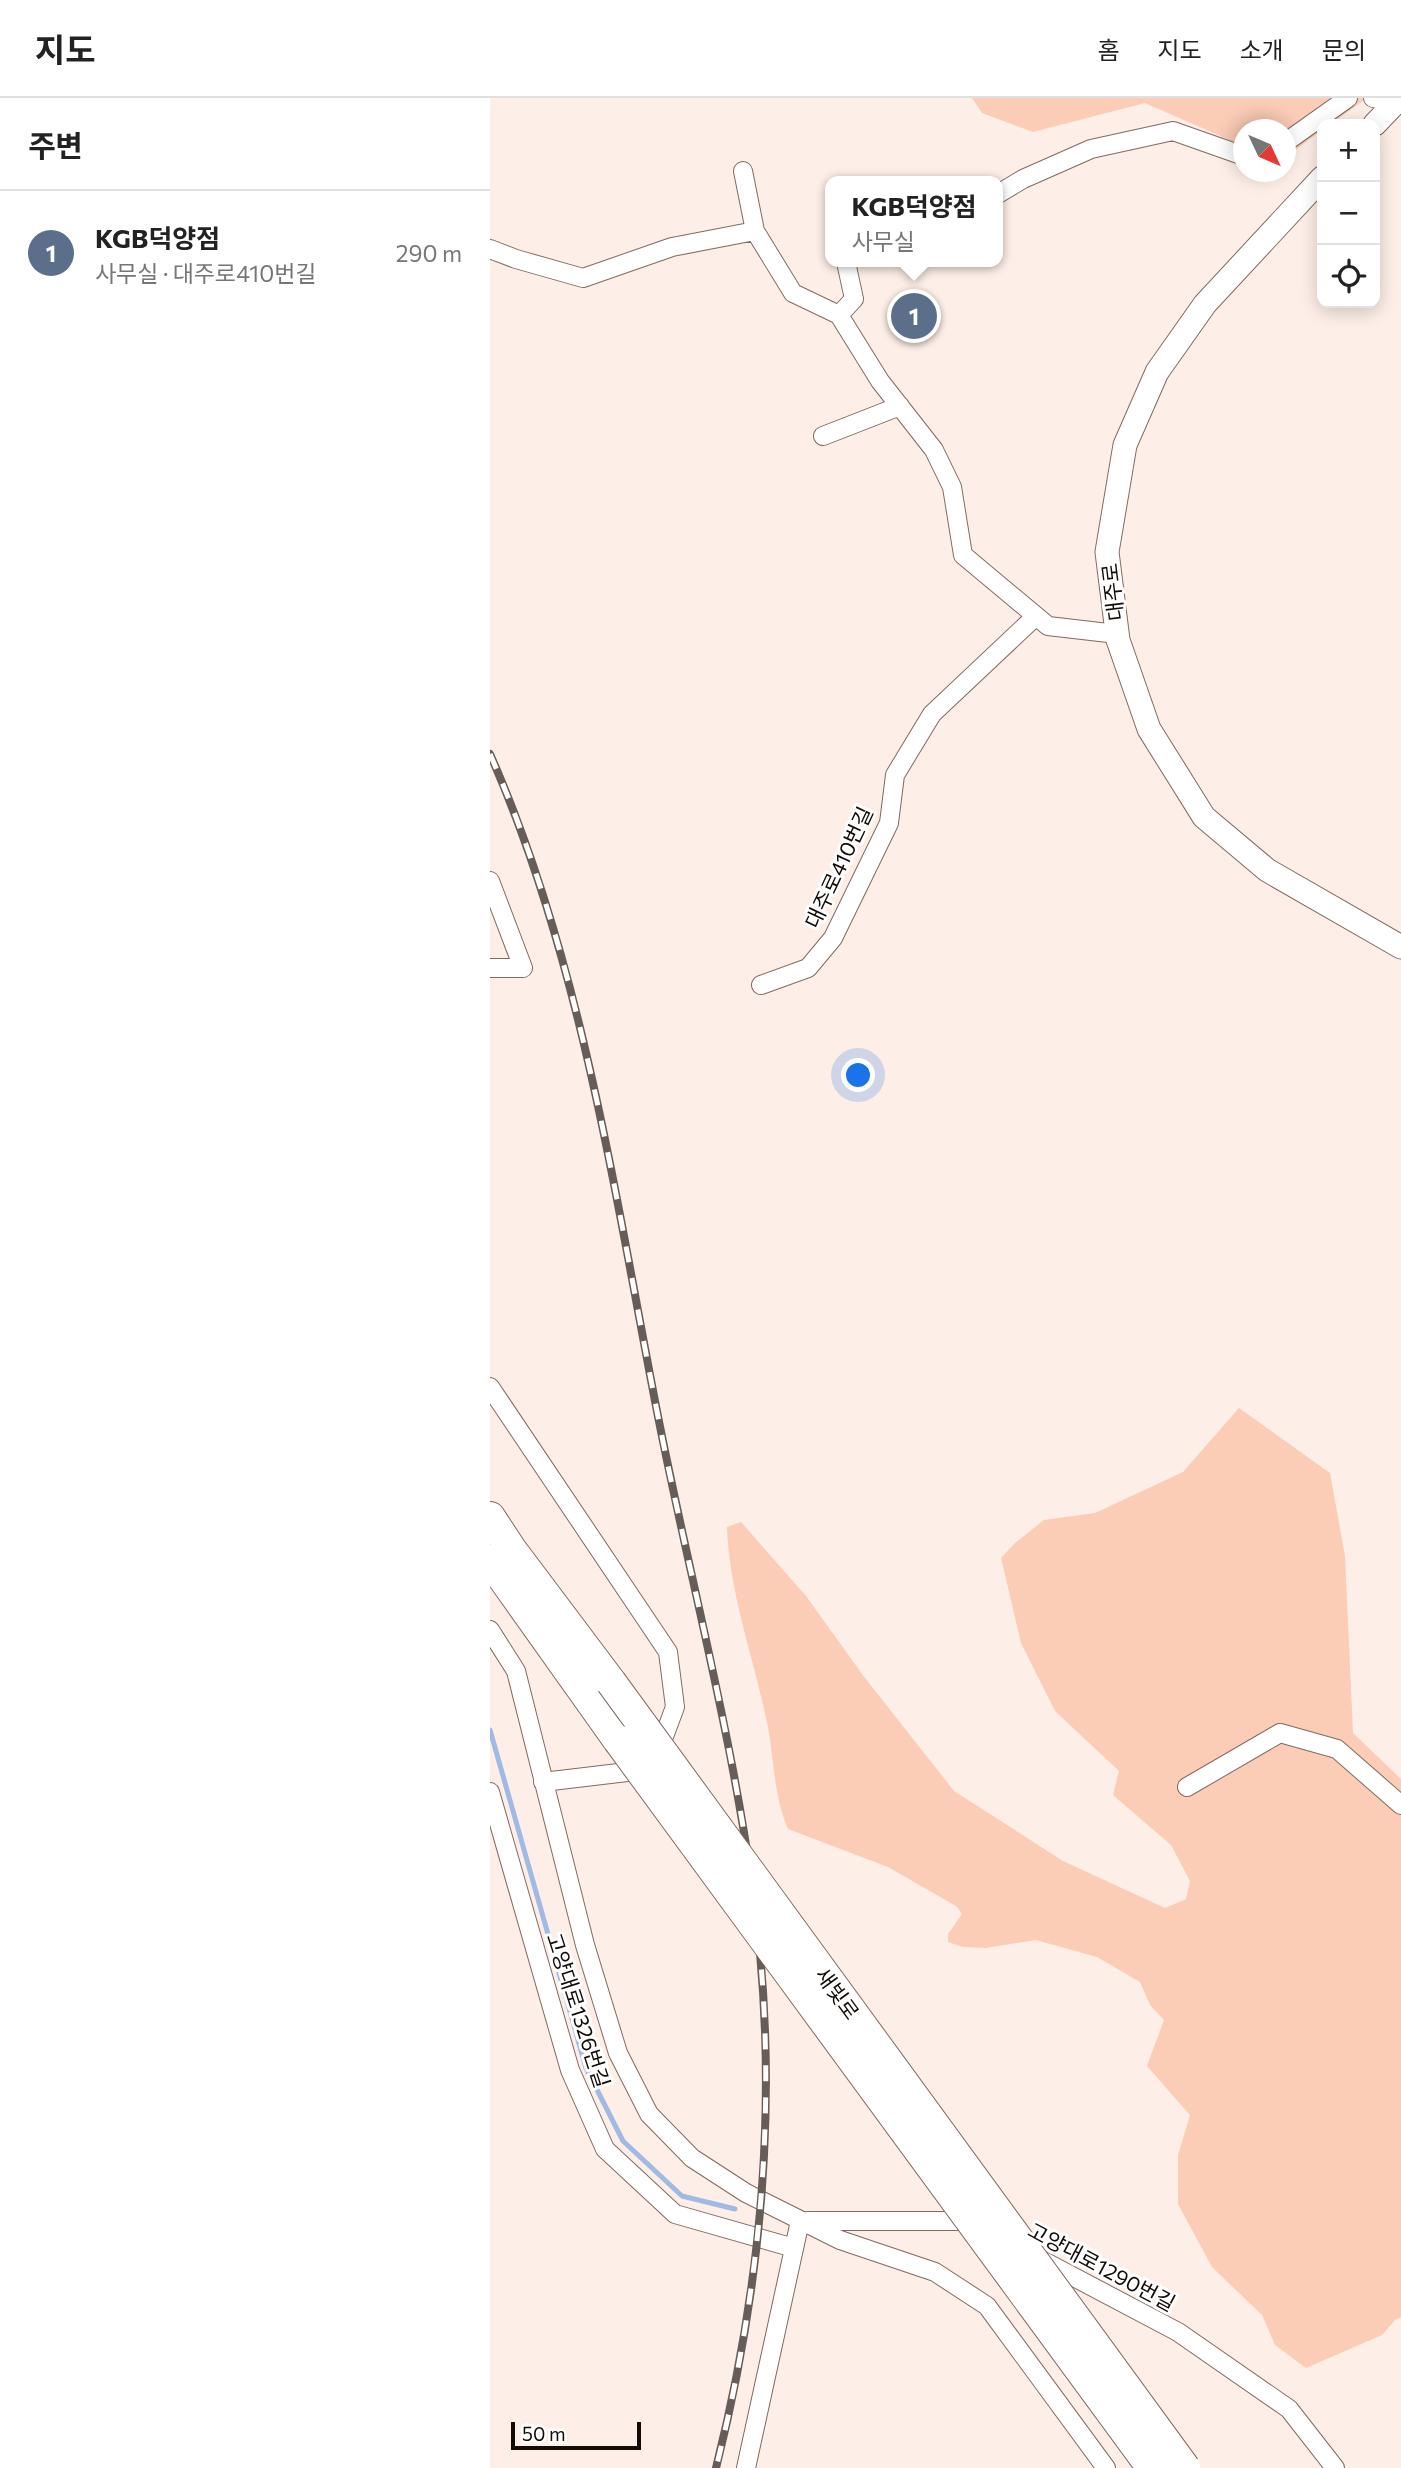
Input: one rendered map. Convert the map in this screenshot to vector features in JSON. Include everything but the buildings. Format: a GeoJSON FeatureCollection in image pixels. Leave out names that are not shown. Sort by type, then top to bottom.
{"type":"FeatureCollection","features":[{"type":"Feature","properties":{"kind":"highway","name":"새빛로"},"geometry":{"type":"LineString","coordinates":[[490,1517],[1185,2468]]}},
{"type":"Feature","properties":{"kind":"highway","name":"새빛로"},"geometry":{"type":"LineString","coordinates":[[490,1560],[618,1740],[1152,2468]]}},
{"type":"Feature","properties":{"kind":"street"},"geometry":{"type":"LineString","coordinates":[[1296,135],[1348,98]]}},
{"type":"Feature","properties":{"kind":"street"},"geometry":{"type":"LineString","coordinates":[[1373,98],[1399,100]]}},
{"type":"Feature","properties":{"kind":"street"},"geometry":{"type":"LineString","coordinates":[[1380,119],[1399,100]]}},
{"type":"Feature","properties":{"kind":"street"},"geometry":{"type":"LineString","coordinates":[[1003,191],[1023,179],[1091,149],[1173,131],[1233,152]]}},
{"type":"Feature","properties":{"kind":"street"},"geometry":{"type":"LineString","coordinates":[[743,171],[755,231],[793,293],[839,315],[880,381],[934,450],[951,487],[963,555],[1048,625],[1117,634]]}},
{"type":"Feature","properties":{"kind":"street","name":"대주로"},"geometry":{"type":"LineString","coordinates":[[1318,182],[1205,304],[1157,372],[1125,445],[1107,552],[1117,634],[1150,729],[1204,817],[1267,870],[1401,947]]}},
{"type":"Feature","properties":{"kind":"street"},"geometry":{"type":"LineString","coordinates":[[490,249],[516,260],[583,278],[672,247],[755,231]]}},
{"type":"Feature","properties":{"kind":"street"},"geometry":{"type":"LineString","coordinates":[[839,315],[854,299],[847,267]]}},
{"type":"Feature","properties":{"kind":"street"},"geometry":{"type":"LineString","coordinates":[[823,436],[900,406]]}},
{"type":"Feature","properties":{"kind":"street","name":"대주로410번길"},"geometry":{"type":"LineString","coordinates":[[761,985],[808,968],[833,938],[889,823],[895,775],[932,714],[1036,616]]}},
{"type":"Feature","properties":{"kind":"street"},"geometry":{"type":"LineString","coordinates":[[490,881],[523,968],[490,968]]}},
{"type":"Feature","properties":{"kind":"street"},"geometry":{"type":"LineString","coordinates":[[490,1387],[668,1652],[675,1707],[660,1747],[627,1772],[543,1782]]}},
{"type":"Feature","properties":{"kind":"street","name":"고양대로1326번길"},"geometry":{"type":"LineString","coordinates":[[490,1630],[516,1671],[584,1945],[618,2053],[649,2114],[692,2158],[746,2193],[840,2240],[936,2272],[988,2306],[1106,2468]]}},
{"type":"Feature","properties":{"kind":"street"},"geometry":{"type":"LineString","coordinates":[[1187,1787],[1280,1733],[1337,1749],[1401,1805]]}},
{"type":"Feature","properties":{"kind":"street","name":"고양대로1326번길"},"geometry":{"type":"LineString","coordinates":[[490,1792],[570,2070],[605,2149],[675,2214],[794,2248]]}},
{"type":"Feature","properties":{"kind":"street"},"geometry":{"type":"LineString","coordinates":[[746,2468],[800,2221]]}},
{"type":"Feature","properties":{"kind":"street","name":"고양대로1290번길"},"geometry":{"type":"LineString","coordinates":[[800,2221],[969,2221],[1178,2332],[1289,2409],[1335,2468]]}},
{"type":"Feature","properties":{"kind":"shaded area"},"geometry":{"type":"Polygon","coordinates":[[[972,98],[1367,98],[1338,119],[1317,119],[1317,134],[1296,150],[1296,119],[1233,119],[1233,142],[1145,103],[1033,132],[982,113],[972,98]]]}},
{"type":"Feature","properties":{"kind":"shaded area"},"geometry":{"type":"Polygon","coordinates":[[[1239,1408],[1330,1473],[1345,1556],[1353,1733],[1401,1779],[1401,2317],[1382,2335],[1306,2368],[1275,2345],[1262,2315],[1212,2267],[1178,2204],[1178,2155],[1190,2115],[1147,2066],[1164,2020],[1150,2005],[1140,1982],[1097,1957],[1036,1940],[985,1948],[963,1947],[948,1942],[948,1934],[962,1914],[956,1906],[888,1867],[788,1829],[779,1801],[769,1732],[732,1575],[727,1527],[741,1522],[806,1596],[865,1678],[954,1791],[1063,1861],[1165,1908],[1186,1899],[1190,1881],[1171,1845],[1113,1795],[1119,1771],[1055,1711],[1021,1643],[1001,1558],[1044,1520],[1095,1513],[1183,1472],[1239,1408]]]}},
{"type":"Feature","properties":{"kind":"waterway"},"geometry":{"type":"LineString","coordinates":[[490,1730],[586,2068],[623,2141],[682,2196],[735,2209]]}},
{"type":"Feature","properties":{"kind":"railway"},"geometry":{"type":"LineString","coordinates":[[490,754],[521,831],[548,910],[590,1072],[669,1470],[728,1745],[752,1883],[764,2018],[764,2148],[753,2277],[731,2405],[716,2468]]}},
{"type":"Feature","properties":{"kind":"place","name":"KGB덕양점"},"geometry":{"type":"Point","coordinates":[914,316]}}]}
